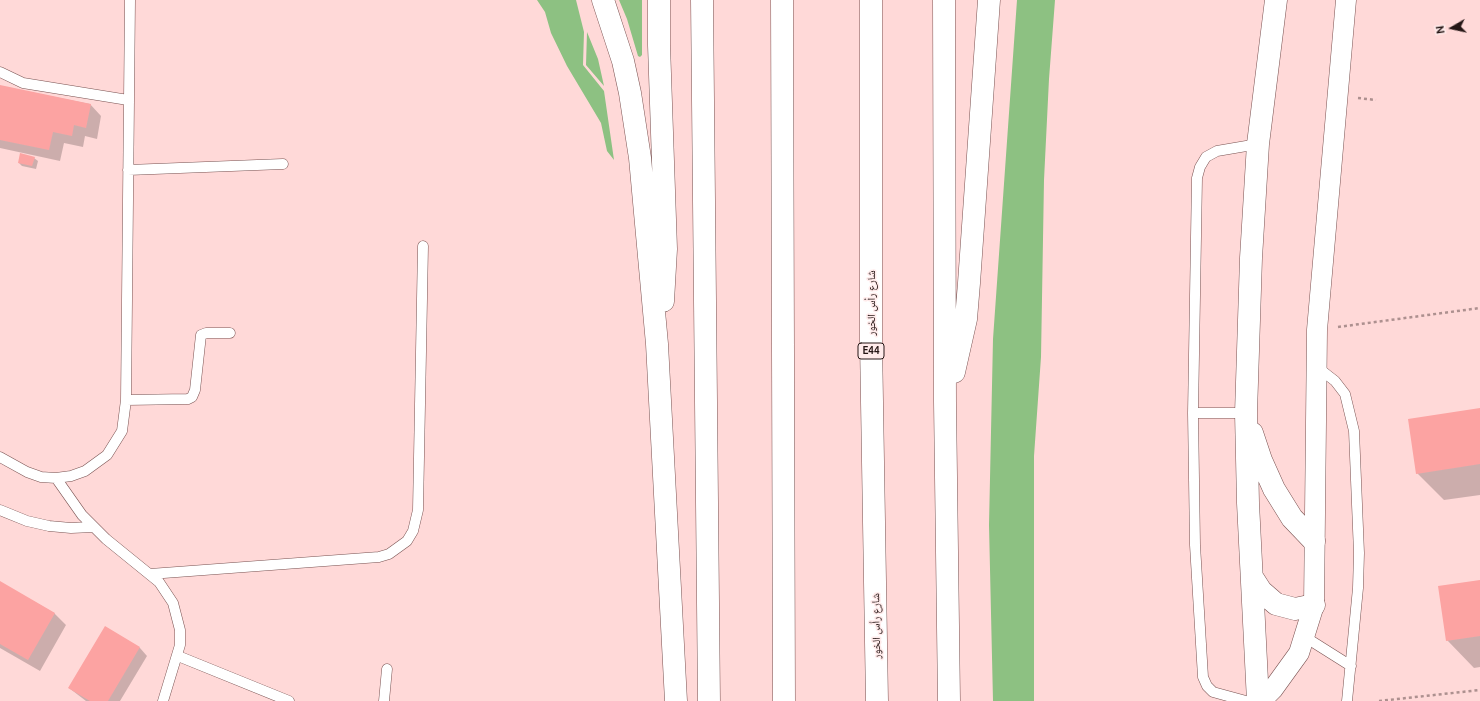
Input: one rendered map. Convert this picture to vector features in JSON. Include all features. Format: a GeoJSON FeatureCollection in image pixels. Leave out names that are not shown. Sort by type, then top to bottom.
{"type":"FeatureCollection","features":[{"type":"Feature","properties":{"kind":"main road"},"geometry":{"type":"LineString","coordinates":[[603,0],[623,61],[636,125],[657,344],[676,701]]}},
{"type":"Feature","properties":{"kind":"main road"},"geometry":{"type":"LineString","coordinates":[[657,344],[664,296],[666,263],[659,0]]}},
{"type":"Feature","properties":{"kind":"main road"},"geometry":{"type":"LineString","coordinates":[[702,0],[709,701]]}},
{"type":"Feature","properties":{"kind":"main road"},"geometry":{"type":"LineString","coordinates":[[782,0],[784,701]]}},
{"type":"Feature","properties":{"kind":"main road","name":"شارع رأس الخور"},"geometry":{"type":"LineString","coordinates":[[871,0],[871,342],[877,701]]}},
{"type":"Feature","properties":{"kind":"main road"},"geometry":{"type":"LineString","coordinates":[[944,0],[945,402],[949,701]]}},
{"type":"Feature","properties":{"kind":"main road"},"geometry":{"type":"LineString","coordinates":[[945,402],[966,319],[989,0]]}},
{"type":"Feature","properties":{"kind":"main road"},"geometry":{"type":"LineString","coordinates":[[1259,701],[1247,496],[1246,413],[1251,258],[1258,144],[1276,0]]}},
{"type":"Feature","properties":{"kind":"main road"},"geometry":{"type":"LineString","coordinates":[[1246,413],[1261,460],[1274,489],[1292,518],[1314,541]]}},
{"type":"Feature","properties":{"kind":"main road"},"geometry":{"type":"LineString","coordinates":[[1252,577],[1261,591],[1276,604],[1295,609],[1314,605]]}},
{"type":"Feature","properties":{"kind":"main road"},"geometry":{"type":"LineString","coordinates":[[876,623],[886,701]]}},
{"type":"Feature","properties":{"kind":"street"},"geometry":{"type":"LineString","coordinates":[[1259,701],[1273,689],[1288,670],[1298,653],[1305,637],[1314,605],[1317,330],[1346,0]]}},
{"type":"Feature","properties":{"kind":"lane"},"geometry":{"type":"LineString","coordinates":[[0,457],[27,472],[41,477],[56,478],[71,476],[85,471],[107,455],[122,431],[126,400],[130,0]]}},
{"type":"Feature","properties":{"kind":"lane"},"geometry":{"type":"LineString","coordinates":[[0,72],[23,84],[128,100]]}},
{"type":"Feature","properties":{"kind":"lane"},"geometry":{"type":"LineString","coordinates":[[1246,701],[1213,692],[1206,686],[1203,678],[1195,545],[1193,413],[1197,178],[1200,167],[1206,157],[1217,151],[1258,144]]}},
{"type":"Feature","properties":{"kind":"lane"},"geometry":{"type":"LineString","coordinates":[[128,170],[284,164]]}},
{"type":"Feature","properties":{"kind":"lane"},"geometry":{"type":"LineString","coordinates":[[150,574],[380,557],[399,548],[406,541],[413,531],[418,510],[423,246]]}},
{"type":"Feature","properties":{"kind":"lane"},"geometry":{"type":"LineString","coordinates":[[126,400],[188,399],[192,397],[195,390],[201,335],[206,333],[230,333]]}},
{"type":"Feature","properties":{"kind":"lane"},"geometry":{"type":"LineString","coordinates":[[1317,367],[1335,381],[1345,394],[1354,431],[1358,581],[1347,701]]}},
{"type":"Feature","properties":{"kind":"lane"},"geometry":{"type":"LineString","coordinates":[[1193,413],[1246,413]]}},
{"type":"Feature","properties":{"kind":"lane"},"geometry":{"type":"LineString","coordinates":[[56,478],[82,515],[93,527],[150,574],[167,592],[178,615],[180,630],[178,656],[163,701]]}},
{"type":"Feature","properties":{"kind":"lane"},"geometry":{"type":"LineString","coordinates":[[0,510],[27,521],[49,526],[71,528],[93,527]]}},
{"type":"Feature","properties":{"kind":"lane"},"geometry":{"type":"LineString","coordinates":[[1305,637],[1351,666]]}},
{"type":"Feature","properties":{"kind":"lane"},"geometry":{"type":"LineString","coordinates":[[178,656],[289,701]]}},
{"type":"Feature","properties":{"kind":"lane"},"geometry":{"type":"LineString","coordinates":[[384,701],[387,669]]}},
{"type":"Feature","properties":{"kind":"path"},"geometry":{"type":"LineString","coordinates":[[1317,330],[1480,308]]}},
{"type":"Feature","properties":{"kind":"path"},"geometry":{"type":"LineString","coordinates":[[1379,701],[1480,690]]}},
{"type":"Feature","properties":{"kind":"green space"},"geometry":{"type":"Polygon","coordinates":[[[537,0],[576,0],[584,32],[583,65],[604,91],[614,160],[607,151],[601,123],[567,66],[551,33],[545,12],[537,0]]]}},
{"type":"Feature","properties":{"kind":"green space"},"geometry":{"type":"Polygon","coordinates":[[[619,0],[642,0],[642,55],[640,57],[638,56],[627,19],[619,0]]]}},
{"type":"Feature","properties":{"kind":"green space"},"geometry":{"type":"Polygon","coordinates":[[[1017,0],[1055,0],[1044,180],[1041,357],[1034,456],[1034,701],[993,701],[989,525],[993,339],[1017,0]]]}},
{"type":"Feature","properties":{"kind":"green space"},"geometry":{"type":"Polygon","coordinates":[[[587,32],[598,59],[604,86],[586,65],[587,32]]]}},
{"type":"Feature","properties":{"kind":"building"},"geometry":{"type":"Polygon","coordinates":[[[0,85],[91,104],[86,128],[74,125],[72,136],[53,132],[49,150],[0,140],[0,85]]]}},
{"type":"Feature","properties":{"kind":"building"},"geometry":{"type":"Polygon","coordinates":[[[20,153],[35,157],[32,166],[18,163],[20,153]]]}},
{"type":"Feature","properties":{"kind":"building"},"geometry":{"type":"Polygon","coordinates":[[[1480,408],[1480,464],[1416,474],[1408,419],[1480,408]]]}},
{"type":"Feature","properties":{"kind":"building"},"geometry":{"type":"Polygon","coordinates":[[[1480,580],[1480,636],[1446,641],[1438,586],[1480,580]]]}},
{"type":"Feature","properties":{"kind":"building"},"geometry":{"type":"Polygon","coordinates":[[[0,581],[55,613],[28,660],[0,644],[0,581]]]}},
{"type":"Feature","properties":{"kind":"building"},"geometry":{"type":"Polygon","coordinates":[[[105,626],[140,647],[108,701],[90,701],[68,688],[105,626]]]}}]}
